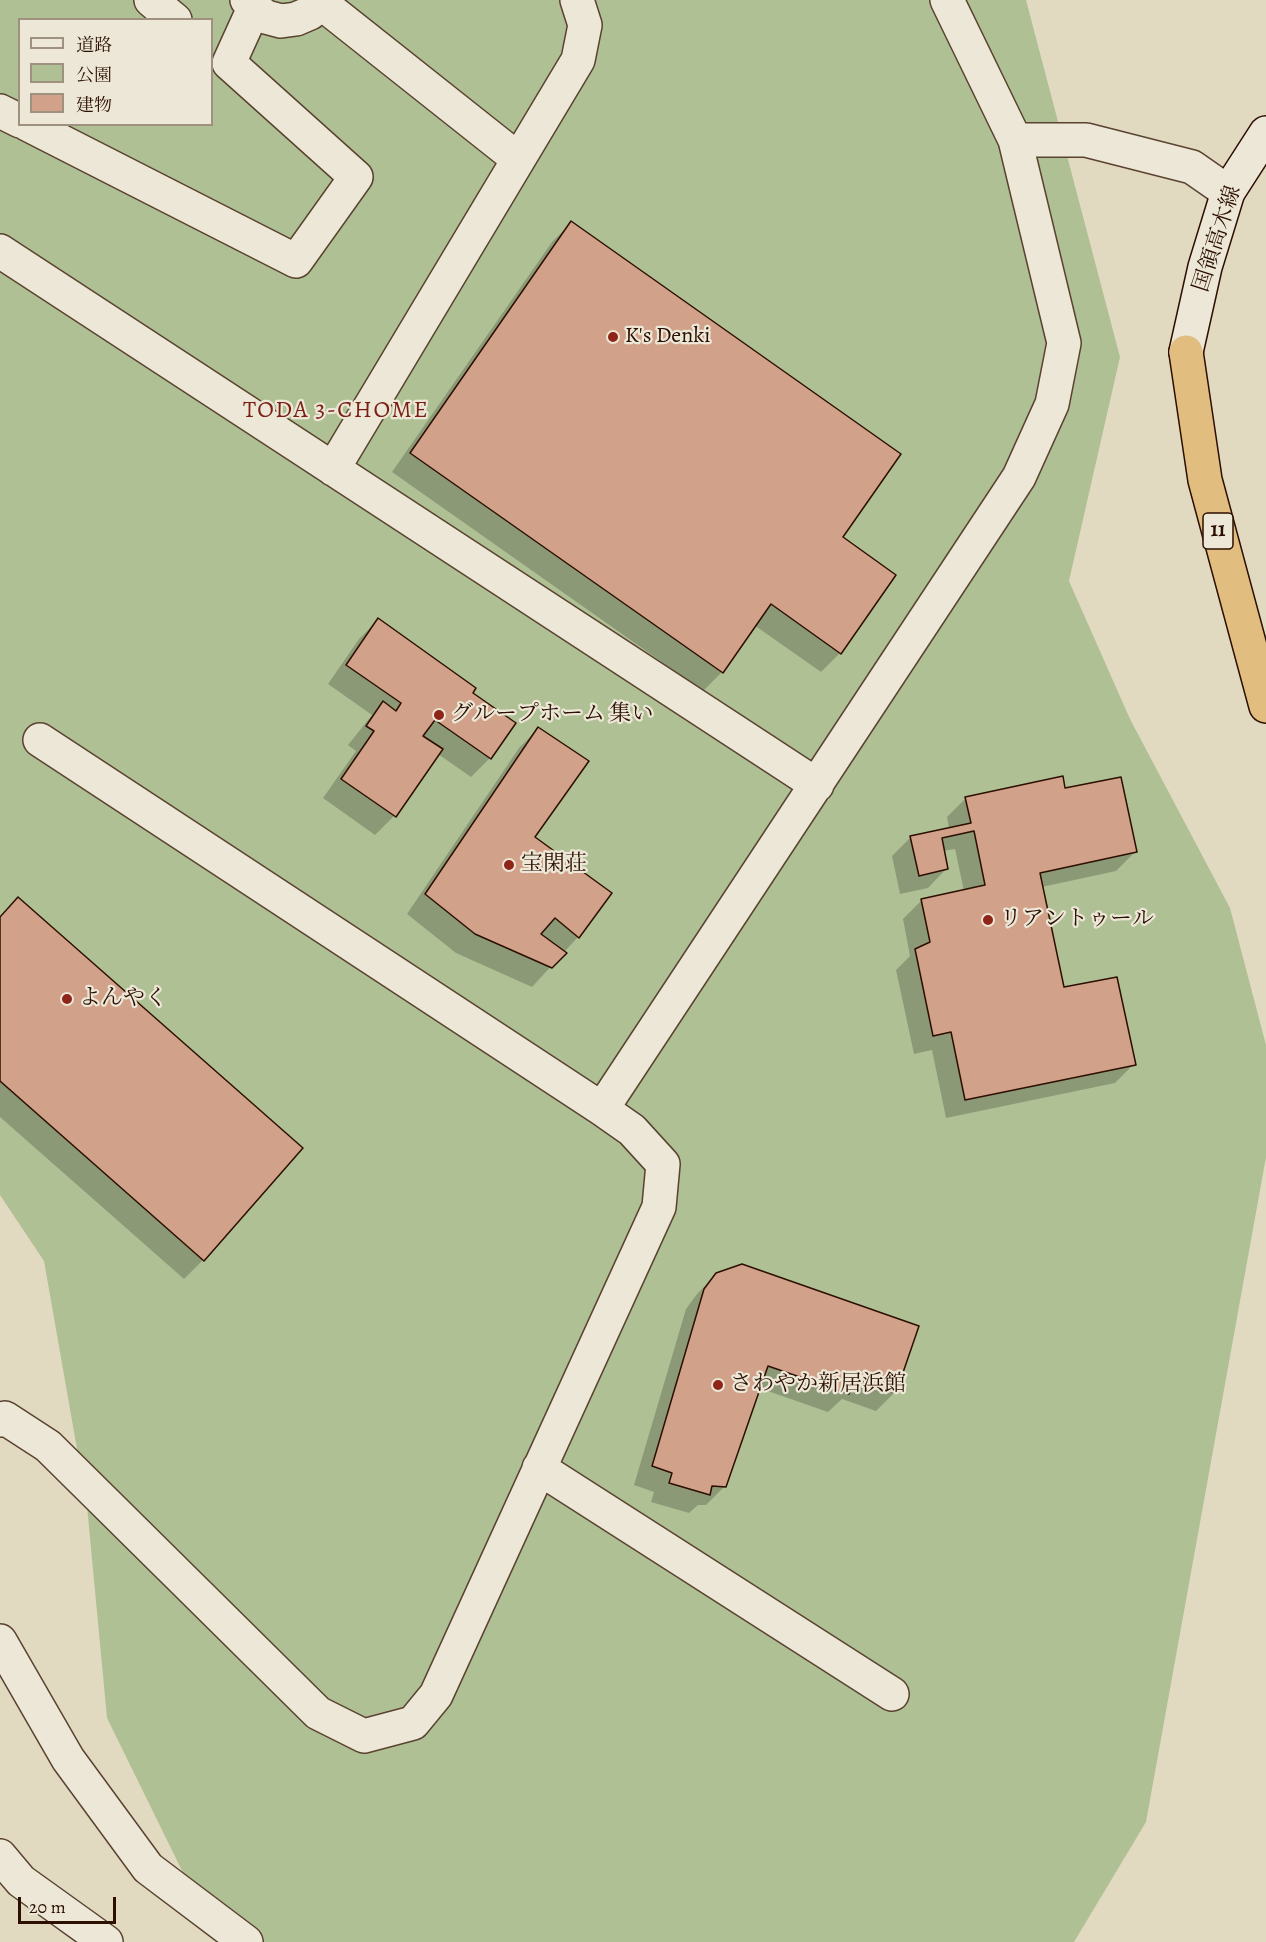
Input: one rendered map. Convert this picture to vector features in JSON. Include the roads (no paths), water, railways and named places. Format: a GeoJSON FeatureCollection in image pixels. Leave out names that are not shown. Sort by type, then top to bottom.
{"type":"FeatureCollection","features":[{"type":"Feature","properties":{"kind":"highway","name":"11"},"geometry":{"type":"LineString","coordinates":[[1186,352],[1204,480],[1266,706]]}},
{"type":"Feature","properties":{"kind":"street"},"geometry":{"type":"LineString","coordinates":[[151,0],[173,18]]}},
{"type":"Feature","properties":{"kind":"street"},"geometry":{"type":"LineString","coordinates":[[333,469],[578,60],[585,25],[577,0]]}},
{"type":"Feature","properties":{"kind":"street"},"geometry":{"type":"LineString","coordinates":[[602,1109],[1019,477],[1052,404],[1064,343],[1015,140],[947,0]]}},
{"type":"Feature","properties":{"kind":"street"},"geometry":{"type":"LineString","coordinates":[[31,126],[296,261],[356,177],[220,56],[251,4],[266,17],[281,21],[296,19],[310,13],[321,1],[518,159]]}},
{"type":"Feature","properties":{"kind":"street"},"geometry":{"type":"LineString","coordinates":[[0,111],[18,120]]}},
{"type":"Feature","properties":{"kind":"street","name":"国領高木線"},"geometry":{"type":"LineString","coordinates":[[1186,352],[1205,267],[1228,192],[1266,133]]}},
{"type":"Feature","properties":{"kind":"street"},"geometry":{"type":"LineString","coordinates":[[1015,140],[1086,140],[1192,167],[1228,192]]}},
{"type":"Feature","properties":{"kind":"street"},"geometry":{"type":"LineString","coordinates":[[0,251],[817,786]]}},
{"type":"Feature","properties":{"kind":"street"},"geometry":{"type":"LineString","coordinates":[[0,1420],[5,1418],[48,1446],[318,1713],[364,1736],[413,1723],[436,1695],[658,1207],[663,1164],[632,1130],[602,1109],[40,740]]}},
{"type":"Feature","properties":{"kind":"street"},"geometry":{"type":"LineString","coordinates":[[539,1468],[892,1694]]}},
{"type":"Feature","properties":{"kind":"street"},"geometry":{"type":"LineString","coordinates":[[0,1641],[68,1759],[148,1868],[246,1942]]}},
{"type":"Feature","properties":{"kind":"street"},"geometry":{"type":"LineString","coordinates":[[0,1856],[21,1881],[106,1942]]}},
{"type":"Feature","properties":{"kind":"place","name":"K's Denki"},"geometry":{"type":"Point","coordinates":[613,337]}},
{"type":"Feature","properties":{"kind":"place","name":"グループホーム 集い"},"geometry":{"type":"Point","coordinates":[439,715]}},
{"type":"Feature","properties":{"kind":"place","name":"宝閑荘"},"geometry":{"type":"Point","coordinates":[509,865]}},
{"type":"Feature","properties":{"kind":"place","name":"リアントゥール"},"geometry":{"type":"Point","coordinates":[988,920]}},
{"type":"Feature","properties":{"kind":"place","name":"よんやく"},"geometry":{"type":"Point","coordinates":[67,999]}},
{"type":"Feature","properties":{"kind":"place","name":"さわやか新居浜館"},"geometry":{"type":"Point","coordinates":[718,1385]}},
{"type":"Feature","properties":{"kind":"district","name":"TODA 3-CHOME"},"geometry":{"type":"Point","coordinates":[336,411]}}]}
